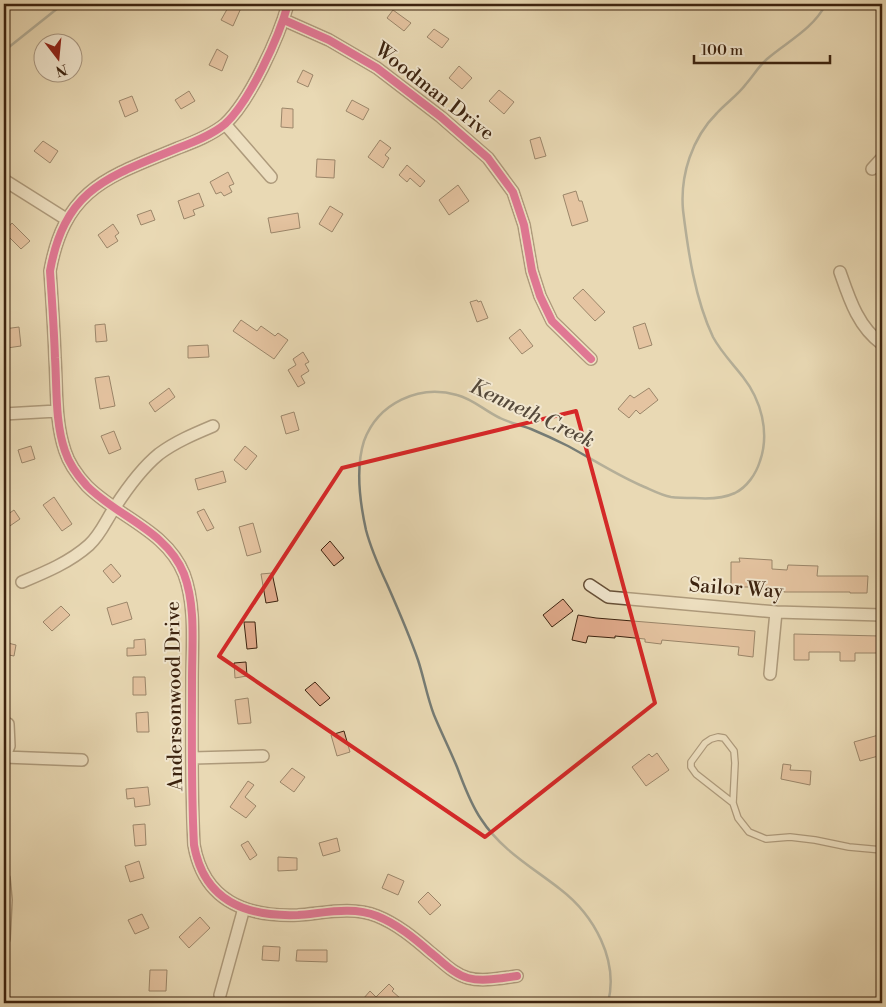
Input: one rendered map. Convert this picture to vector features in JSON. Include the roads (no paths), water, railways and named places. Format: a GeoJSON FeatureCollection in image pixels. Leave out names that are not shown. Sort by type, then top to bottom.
{"type":"FeatureCollection","features":[{"type":"Feature","properties":{"kind":"street","name":"Andersonwood Drive"},"geometry":{"type":"LineString","coordinates":[[288,4],[284,20],[266,60],[240,106],[225,124],[208,135],[108,178],[93,188],[66,219],[54,251],[50,271],[57,410],[64,450],[69,461],[88,487],[166,546],[180,567],[187,585],[191,606],[194,845],[201,871],[209,885],[226,899],[244,908],[279,914],[346,911],[376,915],[406,933],[452,970],[463,976],[495,979],[517,976]]}},
{"type":"Feature","properties":{"kind":"street","name":"Woodman Drive"},"geometry":{"type":"LineString","coordinates":[[284,20],[329,40],[377,68],[441,117],[488,158],[513,192],[524,225],[532,271],[540,296],[552,321],[591,359]]}},
{"type":"Feature","properties":{"kind":"street"},"geometry":{"type":"LineString","coordinates":[[225,124],[271,177]]}},
{"type":"Feature","properties":{"kind":"street"},"geometry":{"type":"LineString","coordinates":[[872,169],[882,158]]}},
{"type":"Feature","properties":{"kind":"street"},"geometry":{"type":"LineString","coordinates":[[4,180],[66,219]]}},
{"type":"Feature","properties":{"kind":"street"},"geometry":{"type":"LineString","coordinates":[[840,272],[864,327],[882,344]]}},
{"type":"Feature","properties":{"kind":"street"},"geometry":{"type":"LineString","coordinates":[[4,414],[57,410]]}},
{"type":"Feature","properties":{"kind":"street"},"geometry":{"type":"LineString","coordinates":[[22,582],[54,568],[84,549],[103,528],[131,484],[158,455],[183,439],[213,426]]}},
{"type":"Feature","properties":{"kind":"street","name":"Sailor Way"},"geometry":{"type":"LineString","coordinates":[[590,585],[608,597],[776,612],[882,616]]}},
{"type":"Feature","properties":{"kind":"street"},"geometry":{"type":"LineString","coordinates":[[770,674],[776,612]]}},
{"type":"Feature","properties":{"kind":"street"},"geometry":{"type":"LineString","coordinates":[[8,724],[9,746],[4,757],[82,760]]}},
{"type":"Feature","properties":{"kind":"street"},"geometry":{"type":"LineString","coordinates":[[193,758],[263,756]]}},
{"type":"Feature","properties":{"kind":"street"},"geometry":{"type":"LineString","coordinates":[[4,879],[6,900],[4,939]]}},
{"type":"Feature","properties":{"kind":"street"},"geometry":{"type":"LineString","coordinates":[[220,995],[244,908]]}},
{"type":"Feature","properties":{"kind":"lane"},"geometry":{"type":"LineString","coordinates":[[733,803],[696,774],[691,767],[691,762],[705,743],[718,737],[724,738],[734,751],[733,803],[738,818],[749,832],[766,839],[790,837],[849,847],[882,850]]}},
{"type":"Feature","properties":{"kind":"waterway"},"geometry":{"type":"LineString","coordinates":[[4,51],[63,4]]}},
{"type":"Feature","properties":{"kind":"waterway","name":"Kenneth Creek"},"geometry":{"type":"LineString","coordinates":[[608,1003],[610,971],[607,955],[593,925],[560,889],[498,840],[481,819],[467,794],[434,715],[415,650],[375,558],[368,537],[359,486],[361,452],[370,428],[379,416],[390,407],[415,395],[428,392],[443,392],[468,399],[500,418],[554,439],[622,476],[663,495],[680,498],[716,498],[731,495],[747,484],[756,471],[763,450],[764,428],[762,417],[755,396],[713,337],[701,307],[693,275],[683,210],[686,171],[694,145],[708,123],[743,88],[764,62],[814,21],[826,4]]}}]}
